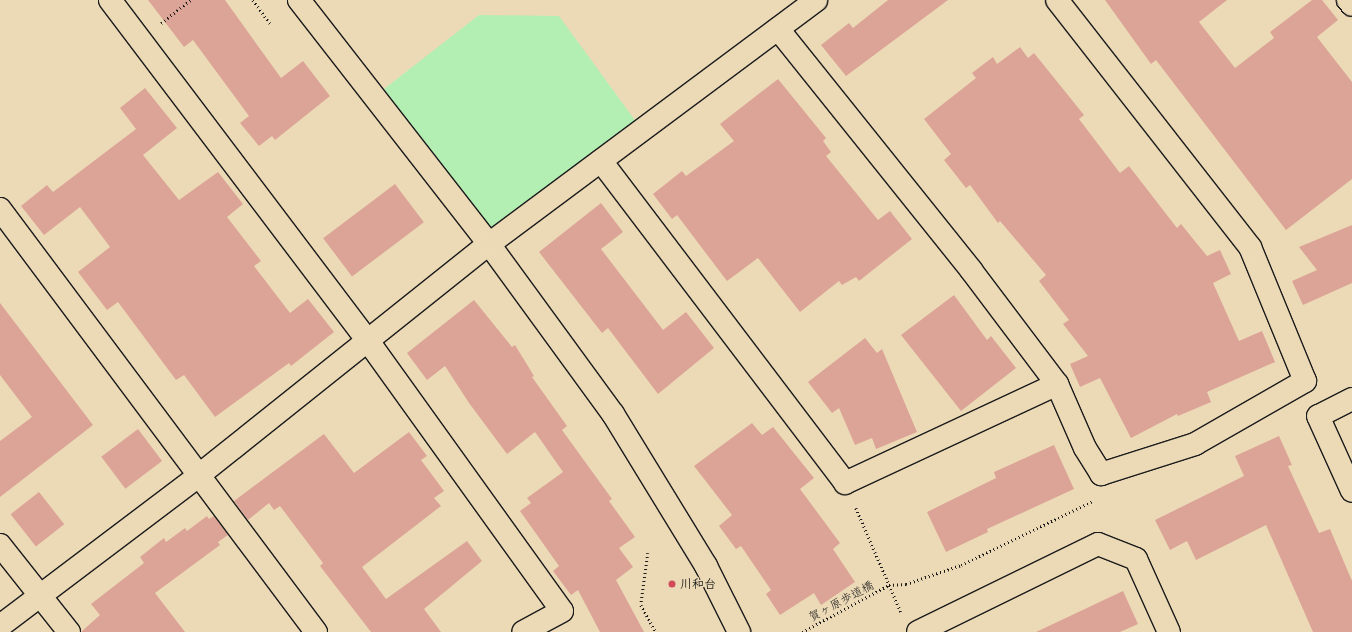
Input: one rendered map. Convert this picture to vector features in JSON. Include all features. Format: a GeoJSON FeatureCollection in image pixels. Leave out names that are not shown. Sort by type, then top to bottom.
{"type":"FeatureCollection","features":[{"type":"Feature","properties":{"kind":"street"},"geometry":{"type":"LineString","coordinates":[[110,0],[368,340],[562,611],[523,632]]}},
{"type":"Feature","properties":{"kind":"street"},"geometry":{"type":"LineString","coordinates":[[299,0],[489,244],[613,414],[706,566],[739,632]]}},
{"type":"Feature","properties":{"kind":"street"},"geometry":{"type":"LineString","coordinates":[[0,626],[198,476],[489,244],[816,0]]}},
{"type":"Feature","properties":{"kind":"street"},"geometry":{"type":"LineString","coordinates":[[778,28],[971,270],[1057,384],[1085,448],[1101,474],[1195,444],[1306,380],[1250,247],[1057,0]]}},
{"type":"Feature","properties":{"kind":"street"},"geometry":{"type":"LineString","coordinates":[[1348,0],[1352,5]]}},
{"type":"Feature","properties":{"kind":"street"},"geometry":{"type":"LineString","coordinates":[[601,161],[845,482],[1057,384]]}},
{"type":"Feature","properties":{"kind":"street"},"geometry":{"type":"LineString","coordinates":[[0,209],[316,632]]}},
{"type":"Feature","properties":{"kind":"street"},"geometry":{"type":"LineString","coordinates":[[1352,399],[1318,416],[1352,491]]}},
{"type":"Feature","properties":{"kind":"street"},"geometry":{"type":"LineString","coordinates":[[912,625],[1098,544],[1136,559],[1169,632]]}},
{"type":"Feature","properties":{"kind":"street"},"geometry":{"type":"LineString","coordinates":[[0,545],[69,632]]}},
{"type":"Feature","properties":{"kind":"path"},"geometry":{"type":"LineString","coordinates":[[140,40],[190,0]]}},
{"type":"Feature","properties":{"kind":"path"},"geometry":{"type":"LineString","coordinates":[[253,0],[270,23]]}},
{"type":"Feature","properties":{"kind":"path"},"geometry":{"type":"LineString","coordinates":[[845,482],[889,585],[912,625]]}},
{"type":"Feature","properties":{"kind":"path"},"geometry":{"type":"LineString","coordinates":[[648,553],[640,605],[656,632]]}},
{"type":"Feature","properties":{"kind":"path","name":"賀ヶ原歩道橋"},"geometry":{"type":"LineString","coordinates":[[802,632],[889,585]]}},
{"type":"Feature","properties":{"kind":"green space"},"geometry":{"type":"Polygon","coordinates":[[[479,15],[559,16],[637,123],[490,231],[384,89],[479,15]]]}},
{"type":"Feature","properties":{"kind":"building"},"geometry":{"type":"Polygon","coordinates":[[[148,0],[225,0],[281,78],[303,61],[330,96],[275,140],[272,136],[259,146],[240,123],[249,116],[193,40],[184,47],[148,0]]]}},
{"type":"Feature","properties":{"kind":"building"},"geometry":{"type":"Polygon","coordinates":[[[888,0],[948,0],[846,76],[821,45],[849,23],[853,28],[888,0]]]}},
{"type":"Feature","properties":{"kind":"building"},"geometry":{"type":"Polygon","coordinates":[[[1105,0],[1227,0],[1199,22],[1235,68],[1274,38],[1270,32],[1312,0],[1322,0],[1338,20],[1317,37],[1352,82],[1352,179],[1286,230],[1156,60],[1151,64],[1105,0]]]}},
{"type":"Feature","properties":{"kind":"building"},"geometry":{"type":"Polygon","coordinates":[[[1020,47],[1028,58],[1034,53],[1084,115],[1079,119],[1120,173],[1129,166],[1177,228],[1181,224],[1207,256],[1220,250],[1231,274],[1213,283],[1239,341],[1262,331],[1275,362],[1207,392],[1211,402],[1178,416],[1177,414],[1131,438],[1100,378],[1080,387],[1070,364],[1088,356],[1063,324],[1069,320],[1039,281],[1046,275],[1000,221],[998,223],[970,185],[966,188],[944,160],[951,154],[924,119],[976,78],[972,73],[993,57],[997,64],[1020,47]]]}},
{"type":"Feature","properties":{"kind":"building"},"geometry":{"type":"Polygon","coordinates":[[[778,79],[826,138],[823,141],[831,152],[826,156],[878,220],[890,211],[912,239],[859,281],[856,277],[842,285],[839,281],[800,312],[758,258],[727,281],[677,215],[672,219],[653,194],[682,171],[686,176],[734,141],[720,124],[778,79]]]}},
{"type":"Feature","properties":{"kind":"building"},"geometry":{"type":"Polygon","coordinates":[[[145,88],[177,128],[143,155],[179,200],[218,172],[243,204],[227,217],[261,261],[254,266],[290,313],[308,299],[334,332],[291,366],[289,363],[215,417],[184,375],[176,380],[118,302],[107,310],[78,272],[110,247],[80,207],[44,235],[21,206],[47,185],[53,192],[136,129],[120,108],[145,88]]]}},
{"type":"Feature","properties":{"kind":"building"},"geometry":{"type":"Polygon","coordinates":[[[395,184],[424,222],[352,276],[323,238],[395,184]]]}},
{"type":"Feature","properties":{"kind":"building"},"geometry":{"type":"Polygon","coordinates":[[[601,203],[623,232],[601,249],[663,330],[686,312],[714,348],[658,394],[608,328],[602,333],[539,252],[601,203]]]}},
{"type":"Feature","properties":{"kind":"building"},"geometry":{"type":"Polygon","coordinates":[[[1352,225],[1352,283],[1303,305],[1292,281],[1317,270],[1299,247],[1352,225]]]}},
{"type":"Feature","properties":{"kind":"building"},"geometry":{"type":"Polygon","coordinates":[[[954,295],[987,340],[991,336],[1016,368],[961,411],[901,335],[954,295]]]}},
{"type":"Feature","properties":{"kind":"building"},"geometry":{"type":"Polygon","coordinates":[[[474,300],[512,347],[515,345],[534,376],[532,377],[567,426],[562,430],[612,499],[609,501],[635,537],[619,548],[633,567],[616,580],[644,632],[600,632],[578,590],[571,595],[553,571],[559,566],[520,511],[531,503],[527,498],[563,472],[535,432],[507,454],[469,403],[445,366],[427,380],[407,353],[474,300]]]}},
{"type":"Feature","properties":{"kind":"building"},"geometry":{"type":"Polygon","coordinates":[[[0,303],[93,425],[0,497],[0,441],[32,417],[0,375],[0,303]]]}},
{"type":"Feature","properties":{"kind":"building"},"geometry":{"type":"Polygon","coordinates":[[[865,338],[877,353],[882,349],[917,432],[876,449],[872,438],[855,445],[839,408],[832,413],[808,382],[865,338]]]}},
{"type":"Feature","properties":{"kind":"building"},"geometry":{"type":"Polygon","coordinates":[[[752,423],[762,435],[773,427],[814,478],[800,489],[840,543],[833,549],[855,582],[821,605],[814,593],[780,615],[766,594],[771,590],[741,546],[736,549],[719,526],[732,515],[694,466],[752,423]]]}},
{"type":"Feature","properties":{"kind":"building"},"geometry":{"type":"Polygon","coordinates":[[[138,429],[162,461],[125,489],[101,457],[138,429]]]}},
{"type":"Feature","properties":{"kind":"building"},"geometry":{"type":"Polygon","coordinates":[[[409,432],[427,456],[421,460],[444,491],[434,498],[441,506],[362,567],[386,599],[467,541],[482,561],[424,609],[441,632],[371,632],[320,566],[323,563],[280,506],[274,510],[269,503],[248,520],[234,501],[324,434],[354,473],[409,432]]]}},
{"type":"Feature","properties":{"kind":"building"},"geometry":{"type":"Polygon","coordinates":[[[1279,436],[1292,465],[1288,466],[1319,533],[1330,529],[1352,581],[1352,632],[1313,632],[1266,525],[1196,560],[1187,541],[1170,550],[1155,520],[1244,476],[1235,456],[1279,436]]]}},
{"type":"Feature","properties":{"kind":"building"},"geometry":{"type":"Polygon","coordinates":[[[1054,445],[1074,489],[987,529],[988,532],[946,552],[927,512],[996,478],[994,472],[1054,445]]]}},
{"type":"Feature","properties":{"kind":"building"},"geometry":{"type":"Polygon","coordinates":[[[39,492],[64,524],[36,546],[11,514],[39,492]]]}},
{"type":"Feature","properties":{"kind":"building"},"geometry":{"type":"Polygon","coordinates":[[[207,516],[209,519],[214,516],[228,535],[218,542],[220,545],[155,593],[185,632],[81,632],[100,615],[91,604],[144,563],[140,557],[164,538],[166,542],[185,528],[187,531],[207,516]]]}},
{"type":"Feature","properties":{"kind":"building"},"geometry":{"type":"Polygon","coordinates":[[[1123,591],[1138,624],[1120,632],[1036,632],[1123,591]]]}},
{"type":"Feature","properties":{"kind":"place","name":"川和台"},"geometry":{"type":"Point","coordinates":[672,584]}}]}
